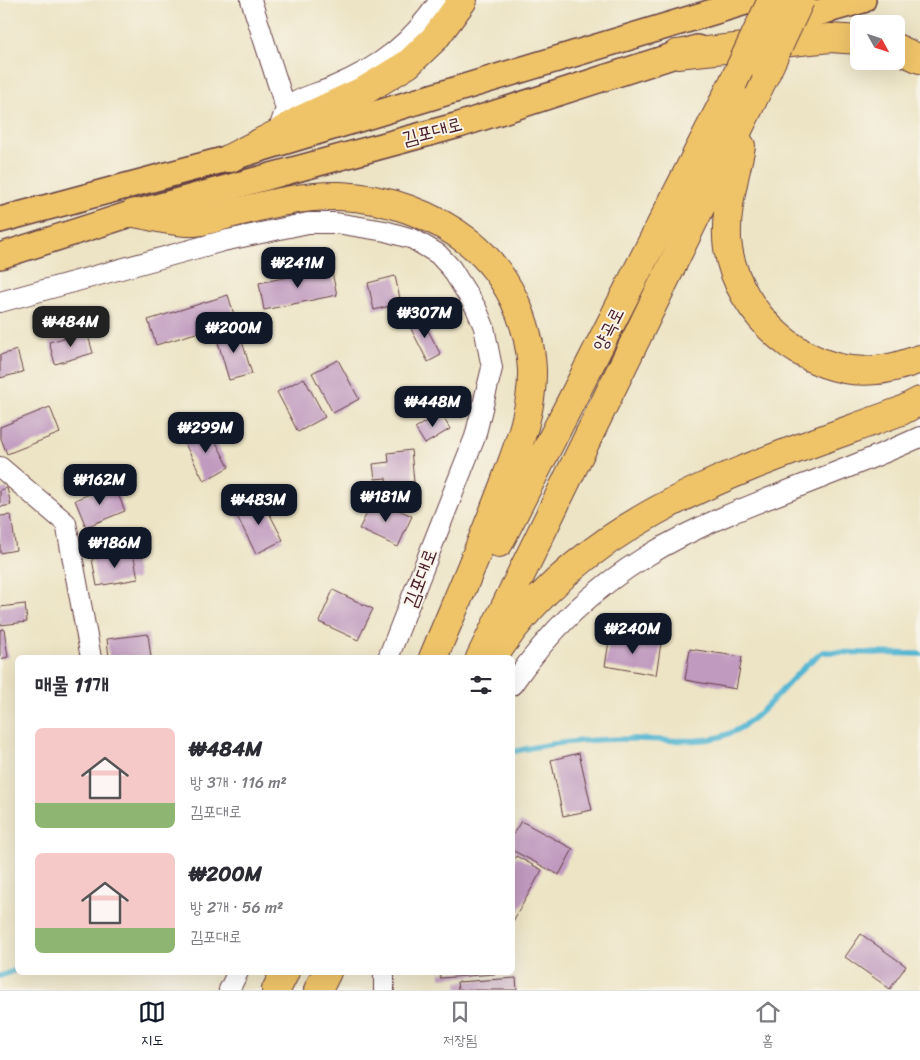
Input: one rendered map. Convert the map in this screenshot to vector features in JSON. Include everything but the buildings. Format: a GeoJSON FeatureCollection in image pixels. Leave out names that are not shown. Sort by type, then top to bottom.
{"type":"FeatureCollection","features":[{"type":"Feature","properties":{"kind":"highway"},"geometry":{"type":"LineString","coordinates":[[230,158],[278,134],[300,120],[368,89],[408,64],[435,38],[463,0]]}},
{"type":"Feature","properties":{"kind":"highway","name":"양곡로"},"geometry":{"type":"LineString","coordinates":[[442,655],[733,83],[772,0]]}},
{"type":"Feature","properties":{"kind":"highway","name":"양곡로"},"geometry":{"type":"LineString","coordinates":[[481,655],[800,0]]}},
{"type":"Feature","properties":{"kind":"highway"},"geometry":{"type":"LineString","coordinates":[[677,54],[830,38],[850,39]]}},
{"type":"Feature","properties":{"kind":"highway"},"geometry":{"type":"LineString","coordinates":[[905,52],[920,59]]}},
{"type":"Feature","properties":{"kind":"highway"},"geometry":{"type":"LineString","coordinates":[[748,109],[732,188],[728,246],[734,271],[744,295],[758,315],[786,342],[810,358],[842,368],[874,370],[920,359]]}},
{"type":"Feature","properties":{"kind":"highway"},"geometry":{"type":"LineString","coordinates":[[134,213],[193,222],[295,198],[340,196],[379,201],[408,208],[434,219],[458,234],[481,252],[500,276],[513,298],[525,328],[530,353],[532,371],[527,417],[492,517],[434,655]]}},
{"type":"Feature","properties":{"kind":"highway"},"geometry":{"type":"LineString","coordinates":[[495,655],[515,626],[547,591],[578,562],[651,512],[691,491],[724,477],[900,411],[920,401]]}},
{"type":"Feature","properties":{"kind":"highway"},"geometry":{"type":"LineString","coordinates":[[276,990],[284,975]]}},
{"type":"Feature","properties":{"kind":"highway"},"geometry":{"type":"LineString","coordinates":[[318,990],[326,975]]}},
{"type":"Feature","properties":{"kind":"main road","name":"김포대로"},"geometry":{"type":"LineString","coordinates":[[0,220],[230,158],[752,0]]}},
{"type":"Feature","properties":{"kind":"main road","name":"김포대로"},"geometry":{"type":"LineString","coordinates":[[0,256],[134,213],[459,125],[677,54],[863,0]]}},
{"type":"Feature","properties":{"kind":"lane"},"geometry":{"type":"LineString","coordinates":[[251,0],[286,109],[278,134]]}},
{"type":"Feature","properties":{"kind":"lane"},"geometry":{"type":"LineString","coordinates":[[286,109],[302,98],[362,74],[389,58],[426,21],[440,0]]}},
{"type":"Feature","properties":{"kind":"lane","name":"김포대로"},"geometry":{"type":"LineString","coordinates":[[0,302],[223,241],[308,223],[336,223],[385,231],[413,239],[438,254],[451,268],[476,308],[490,352],[491,376],[475,437],[389,655]]}},
{"type":"Feature","properties":{"kind":"lane"},"geometry":{"type":"LineString","coordinates":[[515,681],[547,638],[568,616],[623,570],[653,550],[719,517],[920,437]]}},
{"type":"Feature","properties":{"kind":"lane"},"geometry":{"type":"LineString","coordinates":[[0,467],[66,523],[90,655]]}},
{"type":"Feature","properties":{"kind":"lane"},"geometry":{"type":"LineString","coordinates":[[230,990],[237,975]]}},
{"type":"Feature","properties":{"kind":"lane"},"geometry":{"type":"LineString","coordinates":[[384,975],[384,990]]}},
{"type":"Feature","properties":{"kind":"waterway"},"geometry":{"type":"LineString","coordinates":[[515,751],[557,743],[588,740],[682,741],[718,737],[742,727],[754,718],[810,661],[823,652],[920,654]]}},
{"type":"Feature","properties":{"kind":"waterway"},"geometry":{"type":"LineString","coordinates":[[0,976],[15,970]]}}]}
